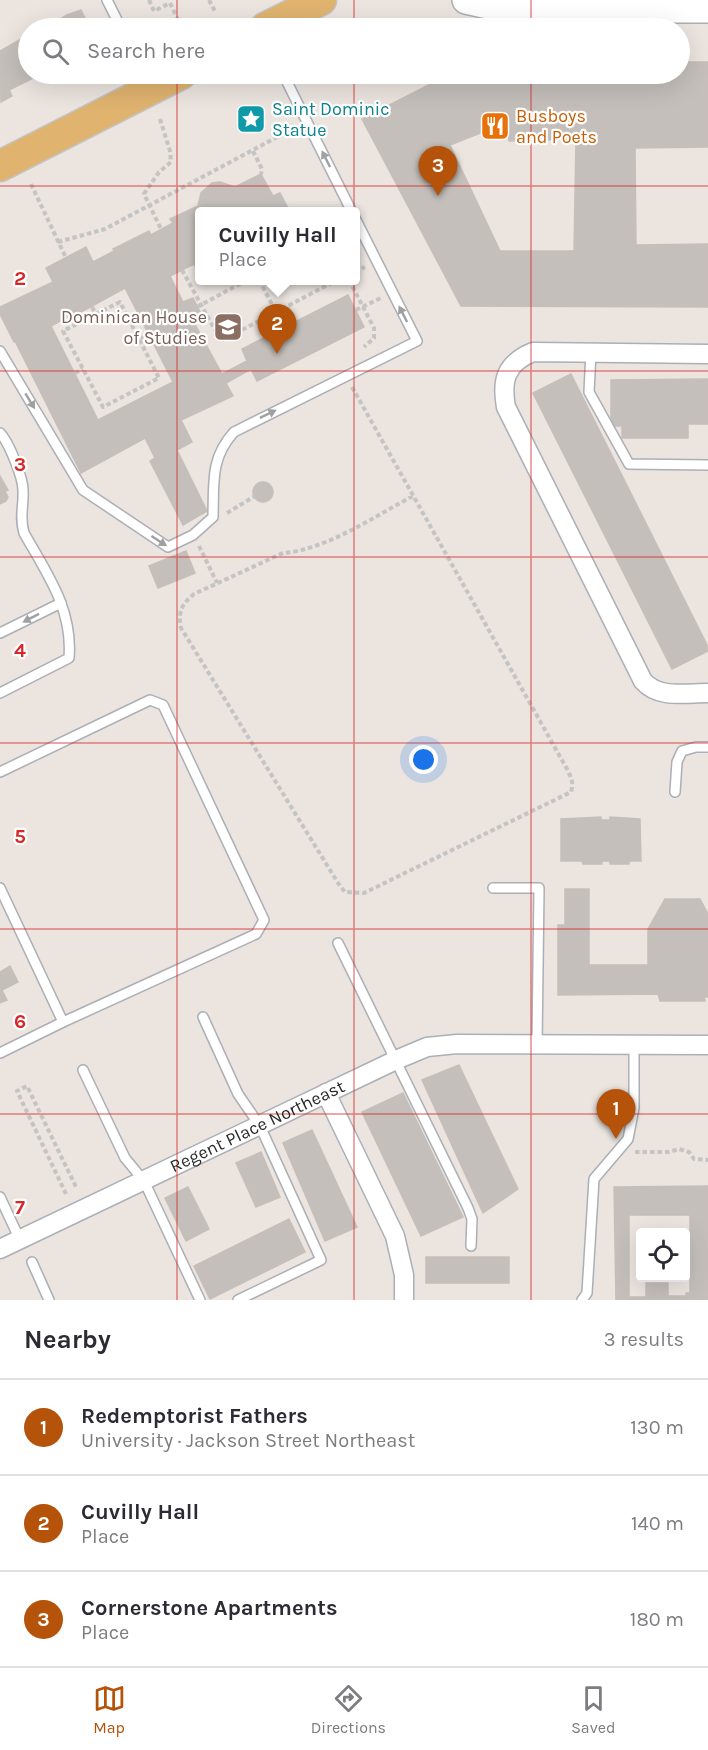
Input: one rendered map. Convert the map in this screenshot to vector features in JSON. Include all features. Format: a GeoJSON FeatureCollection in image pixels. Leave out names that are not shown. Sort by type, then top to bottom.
{"type":"FeatureCollection","features":[{"type":"Feature","properties":{"kind":"main road"},"geometry":{"type":"LineString","coordinates":[[285,18],[321,0]]}},
{"type":"Feature","properties":{"kind":"main road"},"geometry":{"type":"LineString","coordinates":[[466,0],[506,9],[708,9]]}},
{"type":"Feature","properties":{"kind":"main road"},"geometry":{"type":"LineString","coordinates":[[0,166],[155,84]]}},
{"type":"Feature","properties":{"kind":"street"},"geometry":{"type":"LineString","coordinates":[[708,354],[533,352],[520,357],[510,368],[504,381],[506,407],[643,681],[651,690],[664,693],[708,693]]}},
{"type":"Feature","properties":{"kind":"street","name":"Regent Place Northeast"},"geometry":{"type":"LineString","coordinates":[[0,1249],[326,1093],[428,1047],[457,1044],[708,1046]]}},
{"type":"Feature","properties":{"kind":"street"},"geometry":{"type":"LineString","coordinates":[[326,1093],[395,1236],[404,1275],[404,1300]]}},
{"type":"Feature","properties":{"kind":"lane"},"geometry":{"type":"LineString","coordinates":[[107,0],[116,18]]}},
{"type":"Feature","properties":{"kind":"lane"},"geometry":{"type":"LineString","coordinates":[[288,84],[350,207]]}},
{"type":"Feature","properties":{"kind":"lane"},"geometry":{"type":"LineString","coordinates":[[0,351],[83,490],[168,547],[193,535],[213,517],[214,467],[220,450],[234,432],[417,340],[360,228]]}},
{"type":"Feature","properties":{"kind":"lane"},"geometry":{"type":"LineString","coordinates":[[591,352],[589,392],[628,464],[708,465]]}},
{"type":"Feature","properties":{"kind":"lane"},"geometry":{"type":"LineString","coordinates":[[0,433],[3,435],[22,482],[24,493],[21,520],[24,533],[61,603],[69,625],[69,658],[0,693]]}},
{"type":"Feature","properties":{"kind":"lane"},"geometry":{"type":"LineString","coordinates":[[0,633],[61,603]]}},
{"type":"Feature","properties":{"kind":"lane"},"geometry":{"type":"LineString","coordinates":[[0,772],[150,700],[163,705],[264,920],[256,934],[0,1053]]}},
{"type":"Feature","properties":{"kind":"lane"},"geometry":{"type":"LineString","coordinates":[[675,792],[677,762],[682,751],[696,747],[708,747]]}},
{"type":"Feature","properties":{"kind":"lane"},"geometry":{"type":"LineString","coordinates":[[0,888],[63,1022]]}},
{"type":"Feature","properties":{"kind":"lane"},"geometry":{"type":"LineString","coordinates":[[493,888],[539,888],[531,1046]]}},
{"type":"Feature","properties":{"kind":"lane"},"geometry":{"type":"LineString","coordinates":[[338,943],[468,1208],[472,1219],[471,1246]]}},
{"type":"Feature","properties":{"kind":"lane"},"geometry":{"type":"LineString","coordinates":[[203,1017],[238,1094],[260,1126],[321,1260],[238,1300]]}},
{"type":"Feature","properties":{"kind":"lane"},"geometry":{"type":"LineString","coordinates":[[582,1300],[587,1293],[594,1179],[628,1139],[634,1108],[634,1046]]}},
{"type":"Feature","properties":{"kind":"lane"},"geometry":{"type":"LineString","coordinates":[[83,1070],[125,1158],[144,1181],[200,1300]]}},
{"type":"Feature","properties":{"kind":"lane"},"geometry":{"type":"LineString","coordinates":[[0,1197],[20,1240]]}},
{"type":"Feature","properties":{"kind":"lane"},"geometry":{"type":"LineString","coordinates":[[32,1262],[48,1300]]}},
{"type":"Feature","properties":{"kind":"path"},"geometry":{"type":"LineString","coordinates":[[149,0],[154,11],[174,0]]}},
{"type":"Feature","properties":{"kind":"path"},"geometry":{"type":"LineString","coordinates":[[209,0],[216,14]]}},
{"type":"Feature","properties":{"kind":"path"},"geometry":{"type":"LineString","coordinates":[[170,3],[177,18]]}},
{"type":"Feature","properties":{"kind":"path"},"geometry":{"type":"LineString","coordinates":[[160,119],[171,162],[159,172],[144,194],[161,229]]}},
{"type":"Feature","properties":{"kind":"path"},"geometry":{"type":"LineString","coordinates":[[58,242],[105,229],[307,122]]}},
{"type":"Feature","properties":{"kind":"path"},"geometry":{"type":"LineString","coordinates":[[253,151],[262,169],[261,174]]}},
{"type":"Feature","properties":{"kind":"path"},"geometry":{"type":"LineString","coordinates":[[31,184],[66,258]]}},
{"type":"Feature","properties":{"kind":"path"},"geometry":{"type":"LineString","coordinates":[[182,270],[199,305],[221,340],[327,285]]}},
{"type":"Feature","properties":{"kind":"path"},"geometry":{"type":"LineString","coordinates":[[199,305],[237,285]]}},
{"type":"Feature","properties":{"kind":"path"},"geometry":{"type":"LineString","coordinates":[[262,285],[276,312]]}},
{"type":"Feature","properties":{"kind":"path"},"geometry":{"type":"LineString","coordinates":[[352,285],[374,328],[374,338],[364,347]]}},
{"type":"Feature","properties":{"kind":"path"},"geometry":{"type":"LineString","coordinates":[[356,310],[393,293]]}},
{"type":"Feature","properties":{"kind":"path"},"geometry":{"type":"LineString","coordinates":[[120,302],[159,378],[103,407],[63,331],[96,314],[120,302]]}},
{"type":"Feature","properties":{"kind":"path"},"geometry":{"type":"LineString","coordinates":[[92,307],[96,314]]}},
{"type":"Feature","properties":{"kind":"path"},"geometry":{"type":"LineString","coordinates":[[139,339],[149,335]]}},
{"type":"Feature","properties":{"kind":"path"},"geometry":{"type":"LineString","coordinates":[[75,373],[83,369]]}},
{"type":"Feature","properties":{"kind":"path"},"geometry":{"type":"LineString","coordinates":[[345,376],[413,495],[573,780],[571,792],[364,893],[345,892],[181,628],[179,616],[182,605],[194,594],[283,553],[318,547],[413,495]]}},
{"type":"Feature","properties":{"kind":"path"},"geometry":{"type":"LineString","coordinates":[[213,517],[222,516],[255,496]]}},
{"type":"Feature","properties":{"kind":"path"},"geometry":{"type":"LineString","coordinates":[[193,535],[217,583]]}},
{"type":"Feature","properties":{"kind":"path"},"geometry":{"type":"LineString","coordinates":[[66,1194],[17,1091],[27,1086],[77,1189]]}},
{"type":"Feature","properties":{"kind":"path"},"geometry":{"type":"LineString","coordinates":[[617,1152],[657,1153],[679,1149],[689,1152],[694,1160],[708,1160]]}},
{"type":"Feature","properties":{"kind":"building"},"geometry":{"type":"Polygon","coordinates":[[[81,10],[85,18],[62,18],[81,10]]]}},
{"type":"Feature","properties":{"kind":"building"},"geometry":{"type":"Polygon","coordinates":[[[18,41],[18,84],[21,84],[9,90],[12,96],[1,102],[0,51],[18,41]]]}},
{"type":"Feature","properties":{"kind":"building"},"geometry":{"type":"Polygon","coordinates":[[[690,62],[708,62],[708,147],[635,148],[636,245],[708,244],[708,307],[461,306],[362,119],[430,84],[690,84],[690,62]],[[508,122],[450,145],[500,251],[574,251],[576,139],[509,141],[508,122]]]}},
{"type":"Feature","properties":{"kind":"building"},"geometry":{"type":"Polygon","coordinates":[[[261,174],[273,196],[280,193],[287,207],[196,207],[201,193],[212,183],[220,182],[235,187],[261,174]]]}},
{"type":"Feature","properties":{"kind":"building"},"geometry":{"type":"Polygon","coordinates":[[[195,207],[195,266],[194,264],[170,276],[183,302],[193,298],[200,312],[191,317],[222,374],[247,361],[242,349],[348,295],[364,327],[257,381],[251,369],[226,383],[233,396],[181,420],[192,442],[177,450],[207,511],[183,525],[150,461],[155,458],[145,438],[81,473],[0,314],[0,307],[53,282],[46,268],[86,247],[93,262],[149,231],[151,235],[173,223],[170,219],[195,207]],[[125,288],[51,326],[98,420],[173,382],[125,288]]]}},
{"type":"Feature","properties":{"kind":"building"},"geometry":{"type":"Polygon","coordinates":[[[571,374],[708,647],[708,651],[672,669],[533,393],[571,374]]]}},
{"type":"Feature","properties":{"kind":"building"},"geometry":{"type":"Polygon","coordinates":[[[708,379],[708,424],[688,424],[688,438],[622,438],[622,426],[611,426],[611,380],[708,379]]]}},
{"type":"Feature","properties":{"kind":"building"},"geometry":{"type":"Polygon","coordinates":[[[0,476],[8,490],[5,491],[8,497],[0,504],[0,476]]]}},
{"type":"Feature","properties":{"kind":"building"},"geometry":{"type":"Polygon","coordinates":[[[263,482],[270,485],[273,492],[270,499],[263,502],[256,499],[253,492],[256,485],[263,482]]]}},
{"type":"Feature","properties":{"kind":"building"},"geometry":{"type":"Polygon","coordinates":[[[186,551],[195,573],[158,588],[149,566],[186,551]]]}},
{"type":"Feature","properties":{"kind":"building"},"geometry":{"type":"Polygon","coordinates":[[[601,817],[601,820],[610,820],[610,817],[640,819],[641,861],[629,861],[629,864],[610,864],[610,861],[602,861],[602,864],[583,864],[582,861],[561,861],[561,819],[601,817]]]}},
{"type":"Feature","properties":{"kind":"building"},"geometry":{"type":"Polygon","coordinates":[[[565,889],[589,889],[589,965],[648,965],[648,929],[665,899],[700,899],[708,914],[708,997],[704,997],[705,1001],[660,1001],[658,994],[558,995],[558,925],[565,925],[565,889]]]}},
{"type":"Feature","properties":{"kind":"building"},"geometry":{"type":"Polygon","coordinates":[[[10,966],[18,982],[2,990],[7,1000],[0,1003],[0,972],[10,966]]]}},
{"type":"Feature","properties":{"kind":"building"},"geometry":{"type":"Polygon","coordinates":[[[459,1065],[518,1189],[483,1213],[422,1080],[459,1065]]]}},
{"type":"Feature","properties":{"kind":"building"},"geometry":{"type":"Polygon","coordinates":[[[403,1093],[463,1217],[421,1236],[362,1112],[403,1093]]]}},
{"type":"Feature","properties":{"kind":"building"},"geometry":{"type":"Polygon","coordinates":[[[312,1130],[357,1227],[325,1241],[283,1143],[312,1130]]]}},
{"type":"Feature","properties":{"kind":"building"},"geometry":{"type":"Polygon","coordinates":[[[261,1152],[280,1197],[256,1207],[236,1163],[261,1152]]]}},
{"type":"Feature","properties":{"kind":"building"},"geometry":{"type":"Polygon","coordinates":[[[708,1186],[708,1300],[616,1300],[614,1187],[708,1186]]]}},
{"type":"Feature","properties":{"kind":"building"},"geometry":{"type":"Polygon","coordinates":[[[188,1187],[209,1229],[186,1241],[165,1198],[188,1187]]]}},
{"type":"Feature","properties":{"kind":"building"},"geometry":{"type":"Polygon","coordinates":[[[289,1219],[305,1252],[210,1299],[194,1266],[289,1219]]]}},
{"type":"Feature","properties":{"kind":"building"},"geometry":{"type":"Polygon","coordinates":[[[426,1257],[509,1257],[509,1283],[426,1283],[426,1257]]]}},
{"type":"Feature","properties":{"kind":"place","name":"Saint Dominic Statue"},"geometry":{"type":"Point","coordinates":[251,119]}},
{"type":"Feature","properties":{"kind":"place","name":"Busboys and Poets"},"geometry":{"type":"Point","coordinates":[495,126]}},
{"type":"Feature","properties":{"kind":"place","name":"Cornerstone Apartments"},"geometry":{"type":"Point","coordinates":[438,196]}},
{"type":"Feature","properties":{"kind":"place","name":"Dominican House of Studies"},"geometry":{"type":"Point","coordinates":[228,327]}},
{"type":"Feature","properties":{"kind":"place","name":"Cuvilly Hall"},"geometry":{"type":"Point","coordinates":[277,354]}},
{"type":"Feature","properties":{"kind":"place","name":"Redemptorist Fathers"},"geometry":{"type":"Point","coordinates":[616,1139]}}]}
